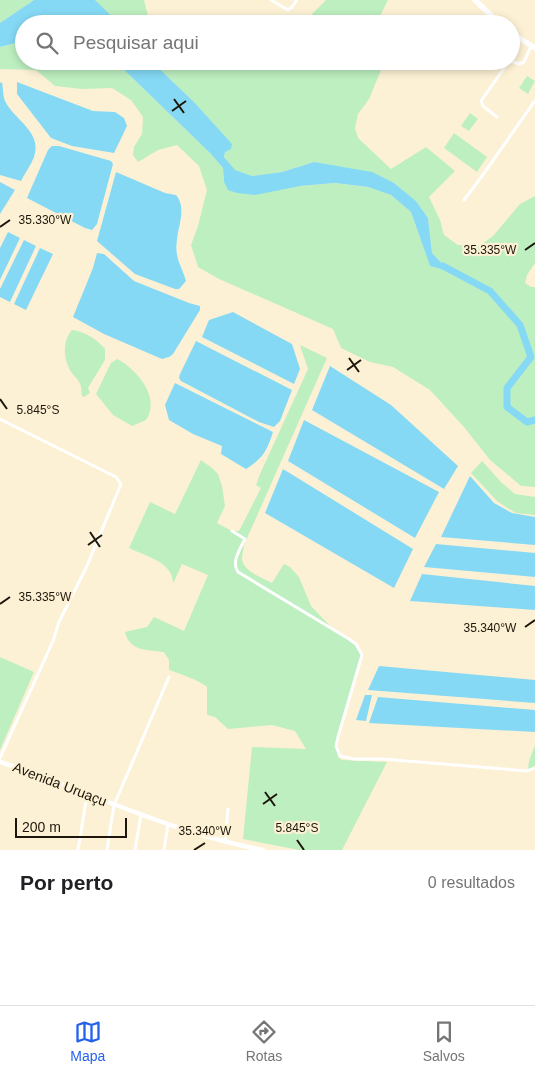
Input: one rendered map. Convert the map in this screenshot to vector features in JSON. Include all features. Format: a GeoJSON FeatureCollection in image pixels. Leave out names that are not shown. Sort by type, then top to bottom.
{"type":"FeatureCollection","features":[{"type":"Feature","properties":{"kind":"main road"},"geometry":{"type":"LineString","coordinates":[[477,1],[491,15]]}},
{"type":"Feature","properties":{"kind":"main road"},"geometry":{"type":"LineString","coordinates":[[520,38],[533,47]]}},
{"type":"Feature","properties":{"kind":"street"},"geometry":{"type":"LineString","coordinates":[[271,0],[288,10],[297,0]]}},
{"type":"Feature","properties":{"kind":"street"},"geometry":{"type":"LineString","coordinates":[[520,64],[530,55],[533,47]]}},
{"type":"Feature","properties":{"kind":"street"},"geometry":{"type":"LineString","coordinates":[[497,117],[483,106],[481,101],[503,70]]}},
{"type":"Feature","properties":{"kind":"street"},"geometry":{"type":"LineString","coordinates":[[464,200],[535,101]]}},
{"type":"Feature","properties":{"kind":"street"},"geometry":{"type":"LineString","coordinates":[[0,419],[116,477],[121,484],[87,566],[59,622],[53,641],[0,758]]}},
{"type":"Feature","properties":{"kind":"street"},"geometry":{"type":"LineString","coordinates":[[232,531],[245,539],[236,559],[235,568],[238,572],[332,628],[361,649],[362,655],[336,746],[340,756],[354,759],[383,759],[527,771],[535,768]]}},
{"type":"Feature","properties":{"kind":"street"},"geometry":{"type":"LineString","coordinates":[[107,850],[114,805],[169,677]]}},
{"type":"Feature","properties":{"kind":"street","name":"Avenida Uruaçu"},"geometry":{"type":"LineString","coordinates":[[0,762],[141,815],[225,842],[263,850]]}},
{"type":"Feature","properties":{"kind":"street"},"geometry":{"type":"LineString","coordinates":[[78,850],[87,795]]}},
{"type":"Feature","properties":{"kind":"street"},"geometry":{"type":"LineString","coordinates":[[225,842],[228,809]]}},
{"type":"Feature","properties":{"kind":"street"},"geometry":{"type":"LineString","coordinates":[[135,850],[141,815]]}},
{"type":"Feature","properties":{"kind":"street"},"geometry":{"type":"LineString","coordinates":[[164,850],[168,824]]}},
{"type":"Feature","properties":{"kind":"green space"},"geometry":{"type":"Polygon","coordinates":[[[0,0],[34,0],[0,23],[0,0]]]}},
{"type":"Feature","properties":{"kind":"green space"},"geometry":{"type":"Polygon","coordinates":[[[95,0],[144,0],[148,15],[111,15],[95,0]]]}},
{"type":"Feature","properties":{"kind":"green space"},"geometry":{"type":"Polygon","coordinates":[[[326,0],[388,0],[380,15],[311,15],[326,0]]]}},
{"type":"Feature","properties":{"kind":"green space"},"geometry":{"type":"Polygon","coordinates":[[[15,43],[15,69],[0,69],[0,47],[15,43]]]}},
{"type":"Feature","properties":{"kind":"green space"},"geometry":{"type":"Polygon","coordinates":[[[36,70],[124,70],[211,154],[223,168],[224,182],[300,186],[335,183],[368,187],[391,195],[411,212],[430,266],[448,270],[432,253],[428,218],[416,201],[394,183],[314,162],[282,172],[252,176],[234,170],[224,157],[225,152],[192,100],[160,70],[381,70],[369,99],[358,114],[355,128],[358,138],[391,169],[426,147],[455,171],[429,197],[440,220],[444,235],[458,245],[479,246],[493,236],[520,204],[535,196],[535,263],[527,275],[525,283],[535,287],[535,487],[521,486],[490,460],[464,427],[430,390],[393,367],[370,362],[341,348],[333,329],[219,279],[198,267],[191,245],[207,190],[199,166],[177,145],[158,150],[138,162],[133,155],[134,147],[142,134],[143,117],[131,100],[112,88],[82,89],[55,86],[36,70]]]}},
{"type":"Feature","properties":{"kind":"green space"},"geometry":{"type":"Polygon","coordinates":[[[527,76],[535,81],[528,94],[519,88],[527,76]]]}},
{"type":"Feature","properties":{"kind":"green space"},"geometry":{"type":"Polygon","coordinates":[[[470,113],[478,119],[469,131],[461,126],[470,113]]]}},
{"type":"Feature","properties":{"kind":"green space"},"geometry":{"type":"Polygon","coordinates":[[[454,133],[487,157],[477,172],[444,148],[454,133]]]}},
{"type":"Feature","properties":{"kind":"green space"},"geometry":{"type":"Polygon","coordinates":[[[72,330],[90,336],[105,349],[105,360],[88,388],[90,393],[84,397],[82,396],[79,382],[70,370],[66,358],[67,338],[72,330]]]}},
{"type":"Feature","properties":{"kind":"green space"},"geometry":{"type":"Polygon","coordinates":[[[300,345],[327,358],[244,545],[242,558],[245,567],[272,583],[284,564],[290,567],[299,577],[311,606],[332,628],[356,644],[362,655],[336,746],[338,757],[342,760],[387,762],[342,850],[299,850],[243,839],[252,747],[306,749],[295,731],[272,725],[228,729],[215,717],[207,715],[207,687],[204,684],[169,670],[169,660],[164,652],[146,650],[135,646],[127,638],[125,632],[147,627],[154,617],[184,631],[208,575],[182,564],[173,584],[172,576],[164,565],[129,548],[150,502],[175,514],[201,460],[218,474],[222,486],[225,506],[217,523],[232,531],[239,531],[261,488],[256,485],[260,474],[308,369],[300,345]]]}},
{"type":"Feature","properties":{"kind":"green space"},"geometry":{"type":"Polygon","coordinates":[[[117,359],[139,377],[149,394],[151,403],[146,420],[132,426],[113,415],[96,394],[111,363],[117,359]]]}},
{"type":"Feature","properties":{"kind":"green space"},"geometry":{"type":"Polygon","coordinates":[[[482,461],[515,494],[535,497],[535,515],[516,513],[497,501],[471,473],[482,461]]]}},
{"type":"Feature","properties":{"kind":"green space"},"geometry":{"type":"Polygon","coordinates":[[[0,657],[34,672],[0,750],[0,657]]]}},
{"type":"Feature","properties":{"kind":"green space"},"geometry":{"type":"Polygon","coordinates":[[[535,745],[535,765],[528,769],[529,761],[535,745]]]}},
{"type":"Feature","properties":{"kind":"water"},"geometry":{"type":"Polygon","coordinates":[[[34,0],[95,0],[111,15],[15,15],[15,43],[0,47],[0,23],[34,0]]]}},
{"type":"Feature","properties":{"kind":"water"},"geometry":{"type":"Polygon","coordinates":[[[124,70],[160,70],[192,100],[232,144],[231,149],[225,152],[224,157],[235,170],[252,176],[282,172],[314,162],[372,172],[394,183],[416,201],[428,218],[432,253],[449,271],[430,266],[411,212],[391,195],[368,187],[335,183],[300,186],[255,195],[237,193],[228,190],[224,182],[223,168],[124,70]]]}},
{"type":"Feature","properties":{"kind":"water"},"geometry":{"type":"Polygon","coordinates":[[[2,82],[5,101],[35,140],[34,157],[21,181],[0,175],[0,83],[2,82]]]}},
{"type":"Feature","properties":{"kind":"water"},"geometry":{"type":"Polygon","coordinates":[[[17,82],[93,111],[115,112],[124,118],[127,126],[114,153],[72,146],[51,138],[17,94],[17,82]]]}},
{"type":"Feature","properties":{"kind":"water"},"geometry":{"type":"Polygon","coordinates":[[[52,146],[59,146],[111,161],[113,164],[97,224],[92,230],[27,198],[48,150],[52,146]]]}},
{"type":"Feature","properties":{"kind":"water"},"geometry":{"type":"Polygon","coordinates":[[[116,172],[165,193],[176,195],[179,200],[181,217],[176,246],[179,262],[186,281],[179,289],[135,274],[97,241],[116,172]]]}},
{"type":"Feature","properties":{"kind":"water"},"geometry":{"type":"Polygon","coordinates":[[[0,182],[15,190],[0,214],[0,182]]]}},
{"type":"Feature","properties":{"kind":"water"},"geometry":{"type":"Polygon","coordinates":[[[8,232],[20,238],[0,280],[0,248],[8,232]]]}},
{"type":"Feature","properties":{"kind":"water"},"geometry":{"type":"Polygon","coordinates":[[[24,240],[36,246],[10,302],[0,297],[0,289],[24,240]]]}},
{"type":"Feature","properties":{"kind":"water"},"geometry":{"type":"Polygon","coordinates":[[[40,248],[53,254],[26,310],[14,304],[40,248]]]}},
{"type":"Feature","properties":{"kind":"water"},"geometry":{"type":"Polygon","coordinates":[[[97,253],[104,254],[134,281],[200,306],[200,310],[173,354],[169,357],[162,359],[104,334],[73,317],[93,268],[97,253]]]}},
{"type":"Feature","properties":{"kind":"water"},"geometry":{"type":"Polygon","coordinates":[[[233,312],[292,344],[300,369],[294,384],[202,337],[209,320],[233,312]]]}},
{"type":"Feature","properties":{"kind":"water"},"geometry":{"type":"Polygon","coordinates":[[[196,341],[292,390],[280,421],[274,427],[259,422],[181,381],[179,378],[180,374],[196,341]]]}},
{"type":"Feature","properties":{"kind":"water"},"geometry":{"type":"Polygon","coordinates":[[[330,366],[391,405],[458,466],[444,489],[312,410],[330,366]]]}},
{"type":"Feature","properties":{"kind":"water"},"geometry":{"type":"Polygon","coordinates":[[[175,383],[273,432],[269,444],[257,461],[246,469],[221,454],[222,446],[193,434],[169,420],[165,405],[175,383]]]}},
{"type":"Feature","properties":{"kind":"water"},"geometry":{"type":"Polygon","coordinates":[[[304,420],[439,492],[415,538],[288,461],[304,420]]]}},
{"type":"Feature","properties":{"kind":"water"},"geometry":{"type":"Polygon","coordinates":[[[283,469],[413,549],[394,588],[265,513],[283,469]]]}},
{"type":"Feature","properties":{"kind":"water"},"geometry":{"type":"Polygon","coordinates":[[[470,476],[494,503],[512,513],[535,517],[535,545],[441,537],[470,476]]]}},
{"type":"Feature","properties":{"kind":"water"},"geometry":{"type":"Polygon","coordinates":[[[436,544],[535,553],[535,577],[424,567],[436,544]]]}},
{"type":"Feature","properties":{"kind":"water"},"geometry":{"type":"Polygon","coordinates":[[[422,574],[535,586],[535,610],[410,601],[422,574]]]}},
{"type":"Feature","properties":{"kind":"water"},"geometry":{"type":"Polygon","coordinates":[[[379,666],[535,680],[535,703],[368,690],[379,666]]]}},
{"type":"Feature","properties":{"kind":"water"},"geometry":{"type":"Polygon","coordinates":[[[365,695],[372,695],[366,721],[356,720],[365,695]]]}},
{"type":"Feature","properties":{"kind":"water"},"geometry":{"type":"Polygon","coordinates":[[[378,697],[535,710],[535,732],[369,723],[378,697]]]}},
{"type":"Feature","properties":{"kind":"waterway"},"geometry":{"type":"LineString","coordinates":[[443,266],[490,291],[520,325],[531,357],[507,388],[507,407],[527,422],[535,420]]}}]}
